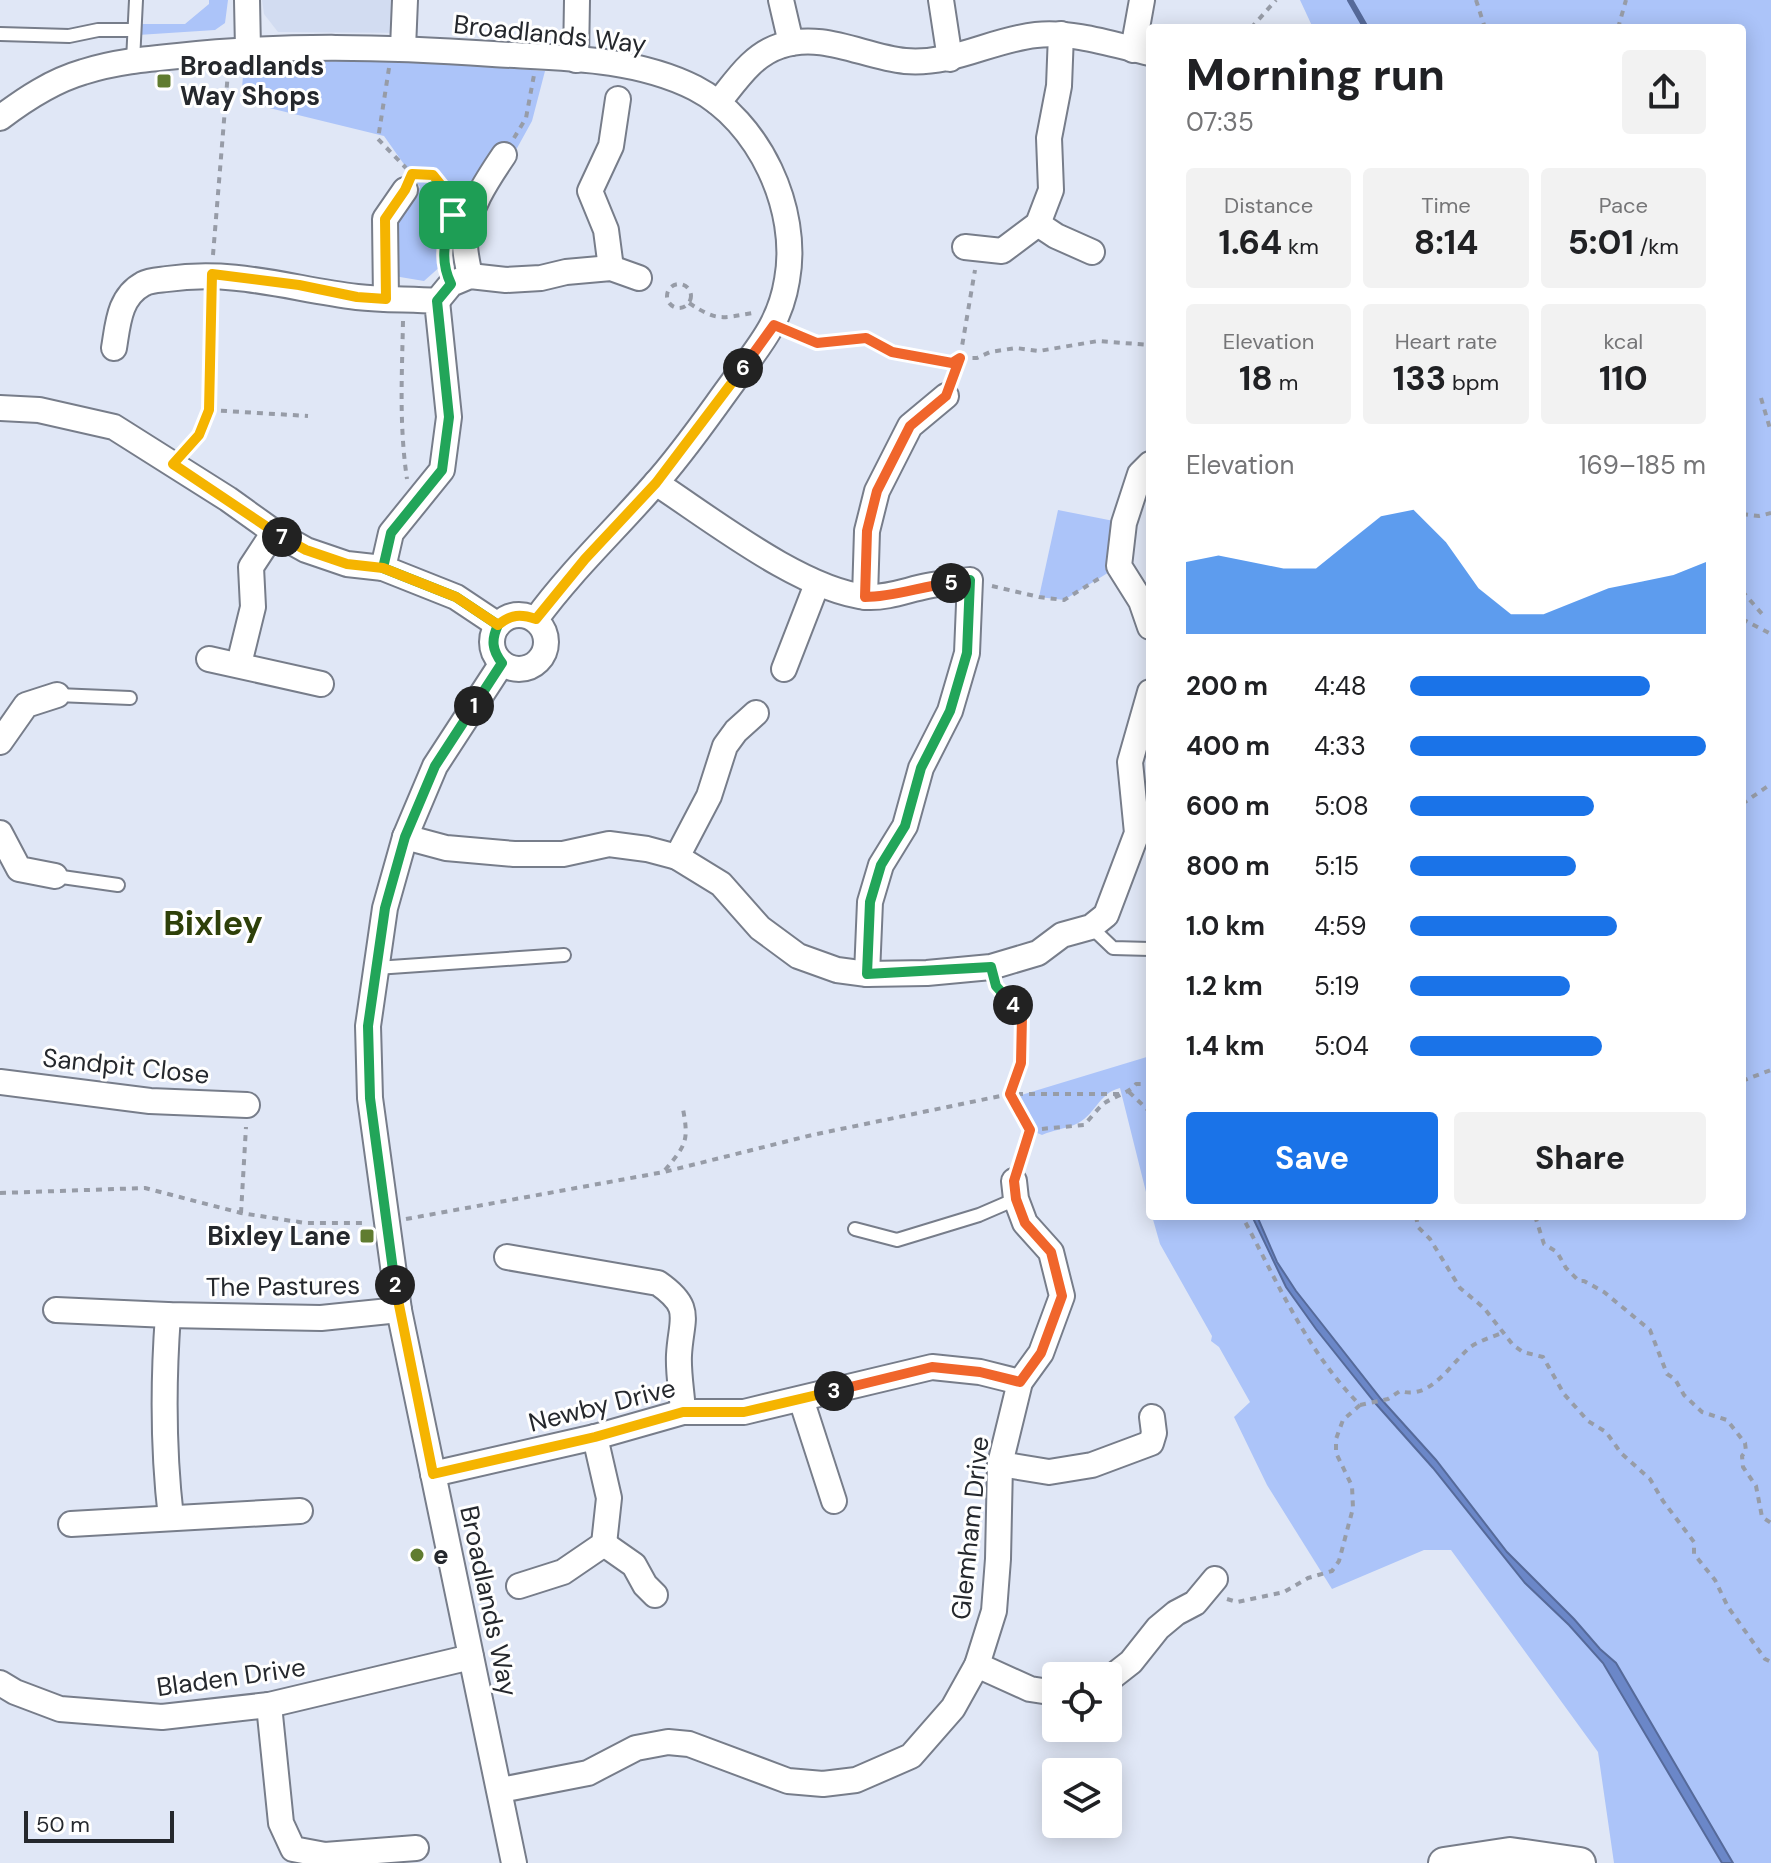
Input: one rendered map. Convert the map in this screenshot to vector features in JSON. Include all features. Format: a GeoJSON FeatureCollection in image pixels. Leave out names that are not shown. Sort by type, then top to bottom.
{"type":"FeatureCollection","features":[{"type":"Feature","properties":{"kind":"street"},"geometry":{"type":"LineString","coordinates":[[239,49],[247,0]]}},
{"type":"Feature","properties":{"kind":"street"},"geometry":{"type":"LineString","coordinates":[[398,48],[405,0]]}},
{"type":"Feature","properties":{"kind":"street"},"geometry":{"type":"LineString","coordinates":[[576,60],[577,0]]}},
{"type":"Feature","properties":{"kind":"street"},"geometry":{"type":"LineString","coordinates":[[781,0],[791,43]]}},
{"type":"Feature","properties":{"kind":"street"},"geometry":{"type":"LineString","coordinates":[[941,0],[950,59]]}},
{"type":"Feature","properties":{"kind":"street"},"geometry":{"type":"LineString","coordinates":[[718,103],[752,61],[777,46],[791,43],[837,45],[905,61],[950,59],[1016,38],[1061,34],[1142,52],[1142,0]]}},
{"type":"Feature","properties":{"kind":"street"},"geometry":{"type":"LineString","coordinates":[[972,248],[1002,251],[1038,224],[1051,190],[1049,138],[1059,86],[1061,34]]}},
{"type":"Feature","properties":{"kind":"street","name":"Broadlands Way"},"geometry":{"type":"LineString","coordinates":[[0,118],[18,103],[83,72],[133,61],[239,49],[398,48],[624,65],[673,78],[718,103],[750,136],[775,178],[789,238],[788,279],[774,325],[656,483],[585,559],[536,619]]}},
{"type":"Feature","properties":{"kind":"street"},"geometry":{"type":"LineString","coordinates":[[611,268],[606,230],[590,191],[611,146],[618,99]]}},
{"type":"Feature","properties":{"kind":"street"},"geometry":{"type":"LineString","coordinates":[[470,276],[465,243],[472,211],[504,155]]}},
{"type":"Feature","properties":{"kind":"street"},"geometry":{"type":"LineString","coordinates":[[395,298],[385,219],[405,190]]}},
{"type":"Feature","properties":{"kind":"street"},"geometry":{"type":"LineString","coordinates":[[1038,224],[1092,252]]}},
{"type":"Feature","properties":{"kind":"street"},"geometry":{"type":"LineString","coordinates":[[383,568],[391,533],[442,470],[449,417],[437,301],[451,284],[470,276],[506,280],[611,268],[639,278]]}},
{"type":"Feature","properties":{"kind":"street"},"geometry":{"type":"LineString","coordinates":[[114,348],[122,305],[145,282],[212,274],[299,285],[357,297],[437,301]]}},
{"type":"Feature","properties":{"kind":"street"},"geometry":{"type":"LineString","coordinates":[[865,597],[867,531],[877,491],[910,426],[946,396]]}},
{"type":"Feature","properties":{"kind":"street"},"geometry":{"type":"LineString","coordinates":[[0,408],[39,410],[114,427],[306,550],[347,564],[383,568],[456,597],[498,625]]}},
{"type":"Feature","properties":{"kind":"street"},"geometry":{"type":"LineString","coordinates":[[1146,468],[1140,474],[1124,523],[1119,566],[1141,601],[1146,615]]}},
{"type":"Feature","properties":{"kind":"street"},"geometry":{"type":"LineString","coordinates":[[656,483],[721,527],[817,584],[865,597],[886,597],[929,585],[970,580],[967,653],[950,711],[921,768],[905,826],[881,865],[870,902],[867,974]]}},
{"type":"Feature","properties":{"kind":"street"},"geometry":{"type":"LineString","coordinates":[[239,664],[253,607],[251,567],[274,532]]}},
{"type":"Feature","properties":{"kind":"street"},"geometry":{"type":"LineString","coordinates":[[784,669],[817,584]]}},
{"type":"Feature","properties":{"kind":"street"},"geometry":{"type":"LineString","coordinates":[[516,615],[536,619],[546,637],[541,657],[524,668],[513,668],[502,663],[492,645],[498,625],[516,615]]}},
{"type":"Feature","properties":{"kind":"street"},"geometry":{"type":"LineString","coordinates":[[209,659],[321,684]]}},
{"type":"Feature","properties":{"kind":"street","name":"Broadlands Way"},"geometry":{"type":"LineString","coordinates":[[502,663],[435,766],[405,837],[385,908],[368,1026],[370,1098],[399,1310],[514,1863]]}},
{"type":"Feature","properties":{"kind":"street"},"geometry":{"type":"LineString","coordinates":[[0,742],[26,705],[57,695]]}},
{"type":"Feature","properties":{"kind":"street"},"geometry":{"type":"LineString","coordinates":[[405,837],[470,851],[563,854],[609,844],[647,849],[677,857],[721,884],[760,928],[798,956],[837,970],[867,974],[991,967],[1038,953],[1062,935],[1091,927],[1106,915],[1137,833],[1130,762],[1146,706]]}},
{"type":"Feature","properties":{"kind":"street"},"geometry":{"type":"LineString","coordinates":[[677,857],[709,796],[725,746],[756,713]]}},
{"type":"Feature","properties":{"kind":"street"},"geometry":{"type":"LineString","coordinates":[[0,833],[19,869],[55,876]]}},
{"type":"Feature","properties":{"kind":"street","name":"Sandpit Close"},"geometry":{"type":"LineString","coordinates":[[0,1082],[150,1101],[247,1105]]}},
{"type":"Feature","properties":{"kind":"street"},"geometry":{"type":"LineString","coordinates":[[1015,1190],[1025,1223],[1051,1252],[1062,1296],[1041,1353],[1020,1382]]}},
{"type":"Feature","properties":{"kind":"street"},"geometry":{"type":"LineString","coordinates":[[507,1257],[658,1283],[675,1295],[685,1316],[679,1356],[683,1412]]}},
{"type":"Feature","properties":{"kind":"street","name":"The Pastures"},"geometry":{"type":"LineString","coordinates":[[56,1310],[321,1318],[399,1310]]}},
{"type":"Feature","properties":{"kind":"street"},"geometry":{"type":"LineString","coordinates":[[168,1315],[164,1366],[164,1460],[171,1518]]}},
{"type":"Feature","properties":{"kind":"street","name":"Newby Drive"},"geometry":{"type":"LineString","coordinates":[[433,1474],[595,1437],[683,1412],[744,1412],[932,1367],[980,1372],[1020,1382]]}},
{"type":"Feature","properties":{"kind":"street","name":"Glemham Drive"},"geometry":{"type":"LineString","coordinates":[[501,1790],[588,1773],[636,1748],[668,1742],[689,1744],[788,1781],[823,1784],[856,1780],[911,1756],[953,1708],[977,1665],[994,1611],[1000,1464],[1020,1382]]}},
{"type":"Feature","properties":{"kind":"street"},"geometry":{"type":"LineString","coordinates":[[801,1399],[834,1501]]}},
{"type":"Feature","properties":{"kind":"street"},"geometry":{"type":"LineString","coordinates":[[1000,1464],[1049,1472],[1092,1465],[1151,1443],[1154,1433],[1152,1417]]}},
{"type":"Feature","properties":{"kind":"street"},"geometry":{"type":"LineString","coordinates":[[519,1586],[563,1572],[604,1544],[609,1498],[595,1437]]}},
{"type":"Feature","properties":{"kind":"street"},"geometry":{"type":"LineString","coordinates":[[71,1524],[300,1511]]}},
{"type":"Feature","properties":{"kind":"street"},"geometry":{"type":"LineString","coordinates":[[604,1544],[634,1565],[655,1595]]}},
{"type":"Feature","properties":{"kind":"street"},"geometry":{"type":"LineString","coordinates":[[1122,1669],[1158,1628],[1195,1603],[1209,1586]]}},
{"type":"Feature","properties":{"kind":"street","name":"Bladen Drive"},"geometry":{"type":"LineString","coordinates":[[0,1683],[60,1709],[162,1717],[269,1705],[471,1657]]}},
{"type":"Feature","properties":{"kind":"street"},"geometry":{"type":"LineString","coordinates":[[977,1665],[1030,1689],[1042,1691]]}},
{"type":"Feature","properties":{"kind":"street"},"geometry":{"type":"LineString","coordinates":[[269,1705],[281,1823],[293,1849],[325,1855],[416,1848]]}},
{"type":"Feature","properties":{"kind":"street"},"geometry":{"type":"LineString","coordinates":[[1444,1863],[1510,1853],[1580,1863]]}},
{"type":"Feature","properties":{"kind":"lane"},"geometry":{"type":"LineString","coordinates":[[133,61],[136,0]]}},
{"type":"Feature","properties":{"kind":"lane"},"geometry":{"type":"LineString","coordinates":[[0,34],[69,36],[98,30],[134,30]]}},
{"type":"Feature","properties":{"kind":"lane"},"geometry":{"type":"LineString","coordinates":[[57,695],[130,698]]}},
{"type":"Feature","properties":{"kind":"lane"},"geometry":{"type":"LineString","coordinates":[[55,876],[118,885]]}},
{"type":"Feature","properties":{"kind":"lane"},"geometry":{"type":"LineString","coordinates":[[1091,927],[1113,948],[1146,949]]}},
{"type":"Feature","properties":{"kind":"lane"},"geometry":{"type":"LineString","coordinates":[[376,968],[564,955]]}},
{"type":"Feature","properties":{"kind":"lane"},"geometry":{"type":"LineString","coordinates":[[855,1229],[897,1240],[979,1215],[1015,1190]]}},
{"type":"Feature","properties":{"kind":"path"},"geometry":{"type":"LineString","coordinates":[[1255,24],[1276,0]]}},
{"type":"Feature","properties":{"kind":"path"},"geometry":{"type":"LineString","coordinates":[[1476,0],[1484,24]]}},
{"type":"Feature","properties":{"kind":"path"},"geometry":{"type":"LineString","coordinates":[[1619,24],[1626,0]]}},
{"type":"Feature","properties":{"kind":"path"},"geometry":{"type":"LineString","coordinates":[[398,48],[378,139],[412,174],[433,175],[444,186],[453,200],[453,215]]}},
{"type":"Feature","properties":{"kind":"path"},"geometry":{"type":"LineString","coordinates":[[173,464],[199,435],[209,410],[212,274],[239,49]]}},
{"type":"Feature","properties":{"kind":"path"},"geometry":{"type":"LineString","coordinates":[[504,155],[526,118],[538,57]]}},
{"type":"Feature","properties":{"kind":"path"},"geometry":{"type":"LineString","coordinates":[[946,396],[960,358],[972,248]]}},
{"type":"Feature","properties":{"kind":"path"},"geometry":{"type":"LineString","coordinates":[[679,284],[687,287],[689,303],[679,308],[672,306],[667,296],[669,289],[679,284]]}},
{"type":"Feature","properties":{"kind":"path"},"geometry":{"type":"LineString","coordinates":[[395,298],[401,437],[408,510]]}},
{"type":"Feature","properties":{"kind":"path"},"geometry":{"type":"LineString","coordinates":[[689,303],[706,314],[735,318],[754,313],[817,343],[866,338],[892,352],[952,363],[960,358],[977,358],[1016,348],[1039,351],[1098,341],[1146,345]]}},
{"type":"Feature","properties":{"kind":"path"},"geometry":{"type":"LineString","coordinates":[[1761,398],[1771,432]]}},
{"type":"Feature","properties":{"kind":"path"},"geometry":{"type":"LineString","coordinates":[[209,410],[308,416]]}},
{"type":"Feature","properties":{"kind":"path"},"geometry":{"type":"LineString","coordinates":[[1746,514],[1771,513]]}},
{"type":"Feature","properties":{"kind":"path"},"geometry":{"type":"LineString","coordinates":[[970,580],[1064,600],[1119,566]]}},
{"type":"Feature","properties":{"kind":"path"},"geometry":{"type":"LineString","coordinates":[[1746,596],[1763,615]]}},
{"type":"Feature","properties":{"kind":"path"},"geometry":{"type":"LineString","coordinates":[[1746,621],[1771,634]]}},
{"type":"Feature","properties":{"kind":"path"},"geometry":{"type":"LineString","coordinates":[[1746,801],[1771,784]]}},
{"type":"Feature","properties":{"kind":"path"},"geometry":{"type":"LineString","coordinates":[[991,967],[996,986],[1022,1016],[1021,1063],[1010,1094],[1030,1130],[1015,1190]]}},
{"type":"Feature","properties":{"kind":"path"},"geometry":{"type":"LineString","coordinates":[[1746,1079],[1771,1070]]}},
{"type":"Feature","properties":{"kind":"path"},"geometry":{"type":"LineString","coordinates":[[0,1193],[145,1188],[241,1213],[305,1223],[387,1223],[664,1172],[812,1135],[1010,1094],[1119,1094],[1129,1092],[1136,1084],[1146,1084]]}},
{"type":"Feature","properties":{"kind":"path"},"geometry":{"type":"LineString","coordinates":[[1129,1092],[1146,1108]]}},
{"type":"Feature","properties":{"kind":"path"},"geometry":{"type":"LineString","coordinates":[[1030,1130],[1084,1125],[1119,1094]]}},
{"type":"Feature","properties":{"kind":"path"},"geometry":{"type":"LineString","coordinates":[[241,1213],[247,1105]]}},
{"type":"Feature","properties":{"kind":"path"},"geometry":{"type":"LineString","coordinates":[[664,1172],[680,1152],[688,1135],[683,1109]]}},
{"type":"Feature","properties":{"kind":"path"},"geometry":{"type":"LineString","coordinates":[[1244,1220],[1287,1307],[1345,1391],[1360,1405]]}},
{"type":"Feature","properties":{"kind":"path"},"geometry":{"type":"LineString","coordinates":[[1417,1220],[1418,1227],[1430,1239],[1460,1288],[1484,1308],[1506,1339],[1523,1352],[1543,1357],[1564,1394],[1588,1421],[1606,1432],[1621,1453],[1650,1479],[1694,1542],[1694,1554],[1715,1580],[1728,1607],[1765,1659],[1771,1662]]}},
{"type":"Feature","properties":{"kind":"path"},"geometry":{"type":"LineString","coordinates":[[1536,1220],[1544,1244],[1562,1257],[1566,1268],[1579,1281],[1604,1292],[1650,1330],[1667,1374],[1675,1379],[1684,1395],[1702,1412],[1727,1420],[1736,1430],[1745,1443],[1743,1467],[1756,1486],[1762,1517],[1771,1523]]}},
{"type":"Feature","properties":{"kind":"path"},"geometry":{"type":"LineString","coordinates":[[1209,1586],[1237,1602],[1284,1592],[1308,1578],[1332,1571],[1339,1561],[1353,1508],[1352,1486],[1336,1453],[1336,1439],[1343,1420],[1360,1405],[1388,1399],[1400,1391],[1410,1394],[1421,1392],[1458,1362],[1467,1349],[1502,1333]]}},
{"type":"Feature","properties":{"kind":"shaded area"},"geometry":{"type":"Polygon","coordinates":[[[209,0],[228,0],[225,23],[215,30],[138,35],[140,24],[185,24],[209,4],[209,0]]]}},
{"type":"Feature","properties":{"kind":"shaded area"},"geometry":{"type":"Polygon","coordinates":[[[262,0],[418,0],[418,33],[278,32],[264,14],[262,0]]]}},
{"type":"Feature","properties":{"kind":"shaded area"},"geometry":{"type":"Polygon","coordinates":[[[1300,0],[1771,0],[1771,1863],[1614,1863],[1598,1752],[1451,1550],[1424,1550],[1332,1589],[1267,1485],[1234,1417],[1250,1402],[1219,1347],[1211,1341],[1212,1336],[1160,1244],[1153,1220],[1746,1220],[1746,24],[1311,24],[1300,0]]]}},
{"type":"Feature","properties":{"kind":"shaded area"},"geometry":{"type":"Polygon","coordinates":[[[396,60],[545,71],[532,121],[516,150],[499,142],[483,164],[457,213],[451,257],[424,281],[394,276],[394,223],[420,187],[384,136],[241,101],[244,63],[396,60]]]}},
{"type":"Feature","properties":{"kind":"shaded area"},"geometry":{"type":"Polygon","coordinates":[[[1058,510],[1124,523],[1119,566],[1064,600],[1039,597],[1058,510]]]}},
{"type":"Feature","properties":{"kind":"shaded area"},"geometry":{"type":"Polygon","coordinates":[[[1146,1057],[1146,1192],[1120,1088],[1106,1095],[1081,1121],[1042,1135],[1030,1130],[1019,1111],[1022,1104],[1018,1096],[1146,1057]]]}},
{"type":"Feature","properties":{"kind":"shaded area"},"geometry":{"type":"Polygon","coordinates":[[[1254,1220],[1259,1220],[1277,1262],[1296,1291],[1381,1399],[1436,1460],[1507,1552],[1616,1663],[1733,1863],[1722,1863],[1603,1663],[1525,1583],[1433,1468],[1376,1404],[1286,1287],[1254,1220]]]}},
{"type":"Feature","properties":{"kind":"waterway"},"geometry":{"type":"LineString","coordinates":[[1350,0],[1364,24]]}},
{"type":"Feature","properties":{"kind":"place","name":"Broadlands Way Shops"},"geometry":{"type":"Point","coordinates":[164,81]}},
{"type":"Feature","properties":{"kind":"place","name":"Bixley Lane"},"geometry":{"type":"Point","coordinates":[367,1236]}},
{"type":"Feature","properties":{"kind":"place","name":"e"},"geometry":{"type":"Point","coordinates":[417,1555]}},
{"type":"Feature","properties":{"kind":"district","name":"Bixley"},"geometry":{"type":"Point","coordinates":[213,923]}},
{"type":"Feature","properties":{"kind":"route"},"geometry":{"type":"LineString","coordinates":[[453,215],[442,249],[451,284],[437,301],[449,417],[442,470],[391,533],[383,568],[456,597],[498,625],[492,645],[502,663],[435,766],[405,837],[385,908],[368,1026],[370,1098],[399,1310],[433,1474],[595,1437],[683,1412],[744,1412],[932,1367],[980,1372],[1020,1382],[1041,1353],[1062,1296],[1051,1252],[1025,1223],[1016,1199],[1014,1181],[1030,1130],[1010,1094],[1021,1063],[1022,1016],[996,986],[991,967],[867,974],[870,902],[881,865],[905,826],[921,768],[950,711],[967,653],[970,614],[970,580],[929,585],[886,597],[865,597],[867,531],[877,491],[910,426],[946,396],[960,358],[952,363],[941,363],[892,352],[866,338],[817,343],[774,325],[656,483],[585,559],[536,619],[516,615],[498,625],[456,597],[383,568],[347,564],[306,550],[173,464],[199,435],[209,410],[212,274],[386,299],[385,219],[412,174],[433,175],[453,200],[453,215]]}}]}
